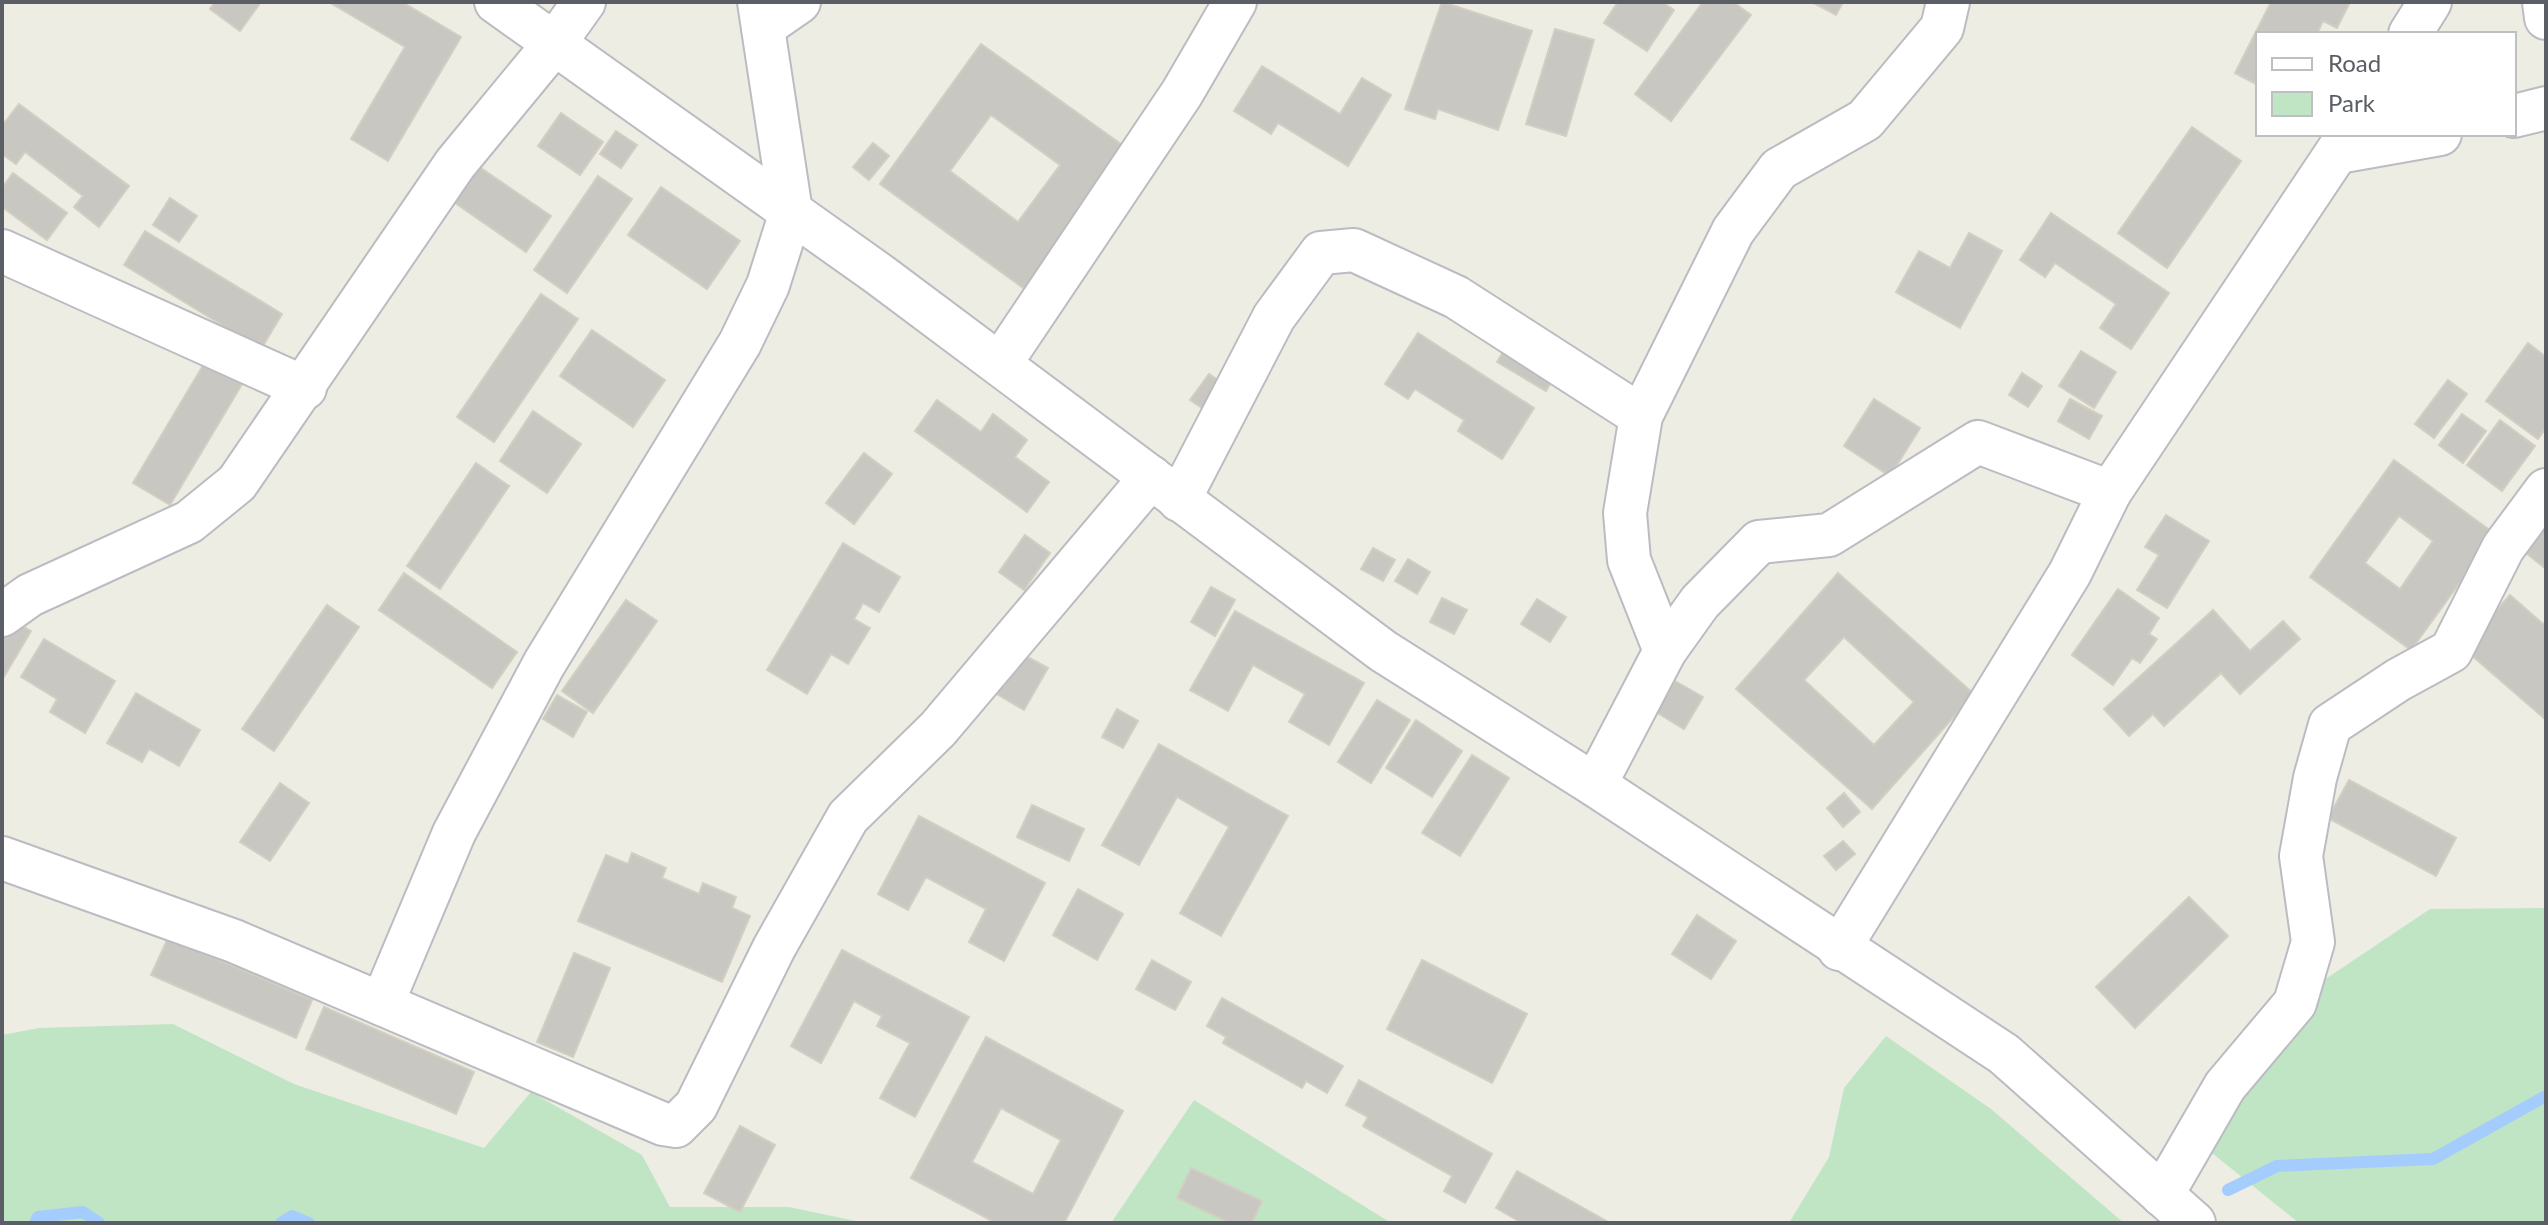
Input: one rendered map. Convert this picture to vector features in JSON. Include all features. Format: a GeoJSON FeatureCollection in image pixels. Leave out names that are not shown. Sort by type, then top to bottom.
{"type":"FeatureCollection","features":[{"type":"Feature","properties":{"kind":"street"},"geometry":{"type":"LineString","coordinates":[[496,2],[1000,364],[1383,651],[1595,785],[1839,949],[2004,1054],[2194,1223]]}},
{"type":"Feature","properties":{"kind":"street"},"geometry":{"type":"LineString","coordinates":[[2,615],[30,595],[189,522],[237,483],[305,388],[455,164],[554,44],[584,2]]}},
{"type":"Feature","properties":{"kind":"street"},"geometry":{"type":"LineString","coordinates":[[382,1004],[454,833],[544,664],[740,343],[768,285],[791,212],[761,15],[799,2]]}},
{"type":"Feature","properties":{"kind":"street"},"geometry":{"type":"LineString","coordinates":[[1000,364],[1182,93],[1235,2]]}},
{"type":"Feature","properties":{"kind":"street"},"geometry":{"type":"LineString","coordinates":[[1665,651],[1629,560],[1625,513],[1641,416],[1733,231],[1779,169],[1865,120],[1942,28],[1948,2]]}},
{"type":"Feature","properties":{"kind":"street"},"geometry":{"type":"LineString","coordinates":[[2411,32],[2430,2]]}},
{"type":"Feature","properties":{"kind":"street"},"geometry":{"type":"LineString","coordinates":[[2544,2],[2546,18]]}},
{"type":"Feature","properties":{"kind":"street"},"geometry":{"type":"LineString","coordinates":[[2516,116],[2546,108]]}},
{"type":"Feature","properties":{"kind":"street"},"geometry":{"type":"LineString","coordinates":[[1839,949],[2070,573],[2110,492],[2344,143],[2419,136]]}},
{"type":"Feature","properties":{"kind":"street"},"geometry":{"type":"LineString","coordinates":[[2,858],[234,941],[663,1124],[676,1126],[696,1106],[774,948],[848,817],[938,729],[1165,489],[1274,317],[1321,253],[1354,250],[1456,297],[1641,416]]}},
{"type":"Feature","properties":{"kind":"street"},"geometry":{"type":"LineString","coordinates":[[2,251],[305,388]]}},
{"type":"Feature","properties":{"kind":"street"},"geometry":{"type":"LineString","coordinates":[[1595,785],[1665,651],[1700,602],[1759,542],[1829,535],[1978,442],[2110,492]]}},
{"type":"Feature","properties":{"kind":"street"},"geometry":{"type":"LineString","coordinates":[[2162,1195],[2225,1086],[2295,1003],[2313,942],[2301,856],[2315,778],[2330,725],[2398,680],[2451,651],[2503,548],[2546,490]]}},
{"type":"Feature","properties":{"kind":"green space"},"geometry":{"type":"Polygon","coordinates":[[[2546,908],[2546,1223],[2299,1223],[2207,1149],[2312,988],[2430,909],[2546,908]]]}},
{"type":"Feature","properties":{"kind":"green space"},"geometry":{"type":"Polygon","coordinates":[[[173,1024],[294,1084],[484,1148],[531,1092],[642,1155],[670,1207],[789,1207],[865,1223],[2,1223],[2,1035],[39,1028],[173,1024]]]}},
{"type":"Feature","properties":{"kind":"green space"},"geometry":{"type":"Polygon","coordinates":[[[1886,1036],[1991,1109],[2124,1223],[1789,1223],[1829,1157],[1844,1088],[1886,1036]]]}},
{"type":"Feature","properties":{"kind":"green space"},"geometry":{"type":"Polygon","coordinates":[[[1194,1100],[1391,1223],[1111,1223],[1194,1100]]]}},
{"type":"Feature","properties":{"kind":"building"},"geometry":{"type":"Polygon","coordinates":[[[215,2],[261,2],[240,31],[210,9],[215,2]]]}},
{"type":"Feature","properties":{"kind":"building"},"geometry":{"type":"Polygon","coordinates":[[[329,2],[402,2],[461,37],[388,161],[351,139],[405,47],[329,2]]]}},
{"type":"Feature","properties":{"kind":"building"},"geometry":{"type":"Polygon","coordinates":[[[1442,2],[1532,31],[1498,130],[1438,109],[1435,119],[1405,109],[1442,2]]]}},
{"type":"Feature","properties":{"kind":"building"},"geometry":{"type":"Polygon","coordinates":[[[1618,2],[1662,2],[1674,10],[1647,51],[1604,23],[1618,2]]]}},
{"type":"Feature","properties":{"kind":"building"},"geometry":{"type":"Polygon","coordinates":[[[1703,2],[1733,2],[1751,15],[1671,121],[1635,94],[1703,2]]]}},
{"type":"Feature","properties":{"kind":"building"},"geometry":{"type":"Polygon","coordinates":[[[1812,2],[1843,2],[1836,15],[1812,2]]]}},
{"type":"Feature","properties":{"kind":"building"},"geometry":{"type":"Polygon","coordinates":[[[2271,2],[2350,2],[2337,28],[2323,21],[2318,32],[2256,32],[2256,84],[2235,73],[2271,2]]]}},
{"type":"Feature","properties":{"kind":"building"},"geometry":{"type":"Polygon","coordinates":[[[1555,29],[1594,40],[1566,136],[1526,124],[1555,29]]]}},
{"type":"Feature","properties":{"kind":"building"},"geometry":{"type":"Polygon","coordinates":[[[981,44],[1132,152],[1030,293],[880,184],[981,44]],[[991,115],[950,171],[1018,222],[1060,165],[991,115]]]}},
{"type":"Feature","properties":{"kind":"building"},"geometry":{"type":"Polygon","coordinates":[[[1262,66],[1340,114],[1362,78],[1391,95],[1348,166],[1278,123],[1271,134],[1234,111],[1262,66]]]}},
{"type":"Feature","properties":{"kind":"building"},"geometry":{"type":"Polygon","coordinates":[[[19,104],[129,186],[99,227],[74,207],[83,196],[25,152],[16,164],[2,154],[2,126],[19,104]]]}},
{"type":"Feature","properties":{"kind":"building"},"geometry":{"type":"Polygon","coordinates":[[[561,113],[603,142],[580,175],[538,146],[561,113]]]}},
{"type":"Feature","properties":{"kind":"building"},"geometry":{"type":"Polygon","coordinates":[[[2192,127],[2241,161],[2167,268],[2118,233],[2192,127]]]}},
{"type":"Feature","properties":{"kind":"building"},"geometry":{"type":"Polygon","coordinates":[[[616,131],[637,145],[621,168],[600,154],[616,131]]]}},
{"type":"Feature","properties":{"kind":"building"},"geometry":{"type":"Polygon","coordinates":[[[873,143],[889,156],[869,180],[853,167],[873,143]]]}},
{"type":"Feature","properties":{"kind":"building"},"geometry":{"type":"Polygon","coordinates":[[[472,162],[551,216],[526,252],[448,198],[472,162]]]}},
{"type":"Feature","properties":{"kind":"building"},"geometry":{"type":"Polygon","coordinates":[[[13,173],[67,213],[47,240],[2,207],[2,188],[13,173]]]}},
{"type":"Feature","properties":{"kind":"building"},"geometry":{"type":"Polygon","coordinates":[[[598,176],[632,199],[567,293],[534,270],[598,176]]]}},
{"type":"Feature","properties":{"kind":"building"},"geometry":{"type":"Polygon","coordinates":[[[661,187],[740,241],[707,289],[628,235],[661,187]]]}},
{"type":"Feature","properties":{"kind":"building"},"geometry":{"type":"Polygon","coordinates":[[[170,198],[197,216],[179,242],[153,225],[170,198]]]}},
{"type":"Feature","properties":{"kind":"building"},"geometry":{"type":"Polygon","coordinates":[[[2051,213],[2169,293],[2131,349],[2100,328],[2116,304],[2055,263],[2045,277],[2020,260],[2051,213]]]}},
{"type":"Feature","properties":{"kind":"building"},"geometry":{"type":"Polygon","coordinates":[[[145,231],[282,314],[261,349],[124,265],[145,231]]]}},
{"type":"Feature","properties":{"kind":"building"},"geometry":{"type":"Polygon","coordinates":[[[1969,233],[2002,251],[1960,328],[1896,292],[1919,251],[1950,268],[1969,233]]]}},
{"type":"Feature","properties":{"kind":"building"},"geometry":{"type":"Polygon","coordinates":[[[541,294],[578,319],[494,442],[457,417],[541,294]]]}},
{"type":"Feature","properties":{"kind":"building"},"geometry":{"type":"Polygon","coordinates":[[[592,330],[665,380],[633,427],[560,376],[592,330]]]}},
{"type":"Feature","properties":{"kind":"building"},"geometry":{"type":"Polygon","coordinates":[[[1418,333],[1534,408],[1502,459],[1458,431],[1464,420],[1415,389],[1408,399],[1385,384],[1418,333]]]}},
{"type":"Feature","properties":{"kind":"building"},"geometry":{"type":"Polygon","coordinates":[[[2528,343],[2546,357],[2546,428],[2538,439],[2486,401],[2528,343]]]}},
{"type":"Feature","properties":{"kind":"building"},"geometry":{"type":"Polygon","coordinates":[[[1508,344],[1556,373],[1546,391],[1497,362],[1508,344]]]}},
{"type":"Feature","properties":{"kind":"building"},"geometry":{"type":"Polygon","coordinates":[[[2081,351],[2116,372],[2094,408],[2059,386],[2081,351]]]}},
{"type":"Feature","properties":{"kind":"building"},"geometry":{"type":"Polygon","coordinates":[[[211,352],[248,374],[170,505],[133,483],[211,352]]]}},
{"type":"Feature","properties":{"kind":"building"},"geometry":{"type":"Polygon","coordinates":[[[2022,373],[2042,386],[2028,407],[2009,395],[2022,373]]]}},
{"type":"Feature","properties":{"kind":"building"},"geometry":{"type":"Polygon","coordinates":[[[1209,374],[1227,386],[1208,412],[1190,400],[1209,374]]]}},
{"type":"Feature","properties":{"kind":"building"},"geometry":{"type":"Polygon","coordinates":[[[2448,380],[2467,394],[2434,438],[2415,424],[2448,380]]]}},
{"type":"Feature","properties":{"kind":"building"},"geometry":{"type":"Polygon","coordinates":[[[1874,399],[1920,428],[1890,476],[1844,446],[1874,399]]]}},
{"type":"Feature","properties":{"kind":"building"},"geometry":{"type":"Polygon","coordinates":[[[2070,399],[2102,416],[2089,439],[2058,421],[2070,399]]]}},
{"type":"Feature","properties":{"kind":"building"},"geometry":{"type":"Polygon","coordinates":[[[937,400],[981,432],[993,414],[1027,440],[1015,457],[1049,482],[1027,512],[915,431],[937,400]]]}},
{"type":"Feature","properties":{"kind":"building"},"geometry":{"type":"Polygon","coordinates":[[[533,411],[581,444],[547,493],[500,461],[533,411]]]}},
{"type":"Feature","properties":{"kind":"building"},"geometry":{"type":"Polygon","coordinates":[[[2462,414],[2486,431],[2463,463],[2439,445],[2462,414]]]}},
{"type":"Feature","properties":{"kind":"building"},"geometry":{"type":"Polygon","coordinates":[[[2500,420],[2535,446],[2502,491],[2467,465],[2500,420]]]}},
{"type":"Feature","properties":{"kind":"building"},"geometry":{"type":"Polygon","coordinates":[[[864,453],[892,474],[854,524],[826,503],[864,453]]]}},
{"type":"Feature","properties":{"kind":"building"},"geometry":{"type":"Polygon","coordinates":[[[2394,460],[2495,534],[2411,650],[2310,577],[2394,460]],[[2399,516],[2365,563],[2400,589],[2433,541],[2399,516]]]}},
{"type":"Feature","properties":{"kind":"building"},"geometry":{"type":"Polygon","coordinates":[[[476,463],[509,486],[440,589],[407,566],[476,463]]]}},
{"type":"Feature","properties":{"kind":"building"},"geometry":{"type":"Polygon","coordinates":[[[2546,510],[2546,569],[2517,546],[2546,510]]]}},
{"type":"Feature","properties":{"kind":"building"},"geometry":{"type":"Polygon","coordinates":[[[2166,515],[2209,541],[2167,608],[2137,590],[2159,555],[2145,547],[2166,515]]]}},
{"type":"Feature","properties":{"kind":"building"},"geometry":{"type":"Polygon","coordinates":[[[1025,535],[1050,553],[1024,590],[999,572],[1025,535]]]}},
{"type":"Feature","properties":{"kind":"building"},"geometry":{"type":"Polygon","coordinates":[[[843,543],[900,577],[879,612],[863,603],[854,619],[870,628],[848,664],[831,654],[807,694],[767,670],[843,543]]]}},
{"type":"Feature","properties":{"kind":"building"},"geometry":{"type":"Polygon","coordinates":[[[1373,548],[1395,560],[1383,581],[1361,569],[1373,548]]]}},
{"type":"Feature","properties":{"kind":"building"},"geometry":{"type":"Polygon","coordinates":[[[1408,559],[1430,572],[1417,594],[1395,581],[1408,559]]]}},
{"type":"Feature","properties":{"kind":"building"},"geometry":{"type":"Polygon","coordinates":[[[404,573],[517,652],[492,688],[379,610],[404,573]]]}},
{"type":"Feature","properties":{"kind":"building"},"geometry":{"type":"Polygon","coordinates":[[[1838,573],[1974,694],[1872,809],[1736,689],[1838,573]],[[1844,637],[1804,680],[1874,745],[1914,702],[1844,637]]]}},
{"type":"Feature","properties":{"kind":"building"},"geometry":{"type":"Polygon","coordinates":[[[1211,587],[1235,600],[1215,636],[1191,622],[1211,587]]]}},
{"type":"Feature","properties":{"kind":"building"},"geometry":{"type":"Polygon","coordinates":[[[2118,589],[2159,618],[2149,634],[2157,639],[2140,663],[2132,658],[2113,685],[2072,655],[2118,589]]]}},
{"type":"Feature","properties":{"kind":"building"},"geometry":{"type":"Polygon","coordinates":[[[2510,595],[2543,624],[2546,621],[2546,720],[2463,648],[2510,595]]]}},
{"type":"Feature","properties":{"kind":"building"},"geometry":{"type":"Polygon","coordinates":[[[1442,598],[1467,610],[1454,634],[1430,622],[1442,598]]]}},
{"type":"Feature","properties":{"kind":"building"},"geometry":{"type":"Polygon","coordinates":[[[1537,599],[1566,617],[1550,642],[1521,624],[1537,599]]]}},
{"type":"Feature","properties":{"kind":"building"},"geometry":{"type":"Polygon","coordinates":[[[626,600],[657,621],[593,713],[562,691],[626,600]]]}},
{"type":"Feature","properties":{"kind":"building"},"geometry":{"type":"Polygon","coordinates":[[[327,605],[359,627],[274,751],[242,729],[327,605]]]}},
{"type":"Feature","properties":{"kind":"building"},"geometry":{"type":"Polygon","coordinates":[[[2213,610],[2250,651],[2283,621],[2300,639],[2240,694],[2221,673],[2164,726],[2153,714],[2129,736],[2104,709],[2213,610]]]}},
{"type":"Feature","properties":{"kind":"building"},"geometry":{"type":"Polygon","coordinates":[[[1235,611],[1364,683],[1329,745],[1289,722],[1305,694],[1253,665],[1228,711],[1190,690],[1235,611]]]}},
{"type":"Feature","properties":{"kind":"building"},"geometry":{"type":"Polygon","coordinates":[[[4,615],[31,631],[2,680],[2,618],[4,615]]]}},
{"type":"Feature","properties":{"kind":"building"},"geometry":{"type":"Polygon","coordinates":[[[44,639],[115,681],[85,733],[50,712],[57,699],[21,677],[44,639]]]}},
{"type":"Feature","properties":{"kind":"building"},"geometry":{"type":"Polygon","coordinates":[[[1018,652],[1048,668],[1024,710],[995,693],[1018,652]]]}},
{"type":"Feature","properties":{"kind":"building"},"geometry":{"type":"Polygon","coordinates":[[[1675,681],[1703,697],[1684,729],[1656,712],[1675,681]]]}},
{"type":"Feature","properties":{"kind":"building"},"geometry":{"type":"Polygon","coordinates":[[[136,693],[200,730],[179,766],[149,749],[142,762],[107,743],[136,693]]]}},
{"type":"Feature","properties":{"kind":"building"},"geometry":{"type":"Polygon","coordinates":[[[557,695],[587,712],[573,737],[543,719],[557,695]]]}},
{"type":"Feature","properties":{"kind":"building"},"geometry":{"type":"Polygon","coordinates":[[[1377,700],[1410,720],[1371,783],[1338,762],[1377,700]]]}},
{"type":"Feature","properties":{"kind":"building"},"geometry":{"type":"Polygon","coordinates":[[[1117,709],[1138,721],[1123,748],[1102,737],[1117,709]]]}},
{"type":"Feature","properties":{"kind":"building"},"geometry":{"type":"Polygon","coordinates":[[[1416,720],[1462,751],[1432,797],[1386,768],[1416,720]]]}},
{"type":"Feature","properties":{"kind":"building"},"geometry":{"type":"Polygon","coordinates":[[[1159,744],[1288,816],[1221,936],[1180,913],[1229,827],[1177,797],[1139,865],[1102,845],[1159,744]]]}},
{"type":"Feature","properties":{"kind":"building"},"geometry":{"type":"Polygon","coordinates":[[[1472,755],[1509,778],[1460,856],[1422,833],[1472,755]]]}},
{"type":"Feature","properties":{"kind":"building"},"geometry":{"type":"Polygon","coordinates":[[[2349,780],[2456,838],[2436,876],[2328,818],[2349,780]]]}},
{"type":"Feature","properties":{"kind":"building"},"geometry":{"type":"Polygon","coordinates":[[[280,783],[309,803],[270,861],[240,842],[280,783]]]}},
{"type":"Feature","properties":{"kind":"building"},"geometry":{"type":"Polygon","coordinates":[[[1844,793],[1860,812],[1843,827],[1827,808],[1844,793]]]}},
{"type":"Feature","properties":{"kind":"building"},"geometry":{"type":"Polygon","coordinates":[[[1032,805],[1084,829],[1069,861],[1017,837],[1032,805]]]}},
{"type":"Feature","properties":{"kind":"building"},"geometry":{"type":"Polygon","coordinates":[[[919,816],[1045,883],[1004,961],[969,942],[986,909],[926,877],[908,910],[878,894],[919,816]]]}},
{"type":"Feature","properties":{"kind":"building"},"geometry":{"type":"Polygon","coordinates":[[[1843,841],[1855,854],[1836,870],[1824,856],[1843,841]]]}},
{"type":"Feature","properties":{"kind":"building"},"geometry":{"type":"Polygon","coordinates":[[[632,853],[666,868],[662,878],[699,894],[703,883],[736,897],[732,908],[750,916],[722,982],[578,921],[606,855],[628,864],[632,853]]]}},
{"type":"Feature","properties":{"kind":"building"},"geometry":{"type":"Polygon","coordinates":[[[1078,889],[1123,914],[1097,960],[1053,935],[1078,889]]]}},
{"type":"Feature","properties":{"kind":"building"},"geometry":{"type":"Polygon","coordinates":[[[2189,897],[2228,936],[2135,1028],[2096,987],[2189,897]]]}},
{"type":"Feature","properties":{"kind":"building"},"geometry":{"type":"Polygon","coordinates":[[[1697,915],[1736,941],[1711,979],[1672,954],[1697,915]]]}},
{"type":"Feature","properties":{"kind":"building"},"geometry":{"type":"Polygon","coordinates":[[[168,938],[312,1000],[296,1038],[151,975],[168,938]]]}},
{"type":"Feature","properties":{"kind":"building"},"geometry":{"type":"Polygon","coordinates":[[[842,950],[969,1017],[915,1117],[880,1098],[910,1043],[877,1026],[882,1016],[854,1001],[821,1063],[791,1046],[842,950]]]}},
{"type":"Feature","properties":{"kind":"building"},"geometry":{"type":"Polygon","coordinates":[[[574,953],[610,968],[573,1057],[537,1042],[574,953]]]}},
{"type":"Feature","properties":{"kind":"building"},"geometry":{"type":"Polygon","coordinates":[[[1152,960],[1191,982],[1175,1010],[1136,989],[1152,960]]]}},
{"type":"Feature","properties":{"kind":"building"},"geometry":{"type":"Polygon","coordinates":[[[1422,960],[1527,1014],[1492,1083],[1387,1029],[1422,960]]]}},
{"type":"Feature","properties":{"kind":"building"},"geometry":{"type":"Polygon","coordinates":[[[1222,998],[1343,1066],[1327,1093],[1306,1081],[1302,1088],[1223,1043],[1226,1037],[1207,1026],[1222,998]]]}},
{"type":"Feature","properties":{"kind":"building"},"geometry":{"type":"Polygon","coordinates":[[[324,1007],[474,1072],[456,1114],[306,1049],[324,1007]]]}},
{"type":"Feature","properties":{"kind":"building"},"geometry":{"type":"Polygon","coordinates":[[[986,1037],[1123,1111],[1064,1223],[996,1223],[911,1178],[986,1037]],[[1001,1108],[972,1162],[1033,1194],[1061,1140],[1001,1108]]]}},
{"type":"Feature","properties":{"kind":"building"},"geometry":{"type":"Polygon","coordinates":[[[1359,1080],[1492,1154],[1465,1203],[1444,1191],[1452,1176],[1363,1126],[1368,1117],[1346,1105],[1359,1080]]]}},
{"type":"Feature","properties":{"kind":"building"},"geometry":{"type":"Polygon","coordinates":[[[740,1126],[775,1145],[740,1212],[704,1193],[740,1126]]]}},
{"type":"Feature","properties":{"kind":"building"},"geometry":{"type":"Polygon","coordinates":[[[1191,1168],[1262,1201],[1252,1223],[1230,1223],[1177,1198],[1191,1168]]]}},
{"type":"Feature","properties":{"kind":"building"},"geometry":{"type":"Polygon","coordinates":[[[1517,1171],[1610,1223],[1522,1223],[1496,1208],[1517,1171]]]}},
{"type":"Feature","properties":{"kind":"waterway"},"geometry":{"type":"LineString","coordinates":[[2228,1190],[2277,1166],[2433,1159],[2546,1096]]}},
{"type":"Feature","properties":{"kind":"waterway"},"geometry":{"type":"LineString","coordinates":[[35,1223],[38,1217],[83,1212],[99,1223]]}},
{"type":"Feature","properties":{"kind":"waterway"},"geometry":{"type":"LineString","coordinates":[[281,1223],[292,1216],[309,1223]]}}]}
